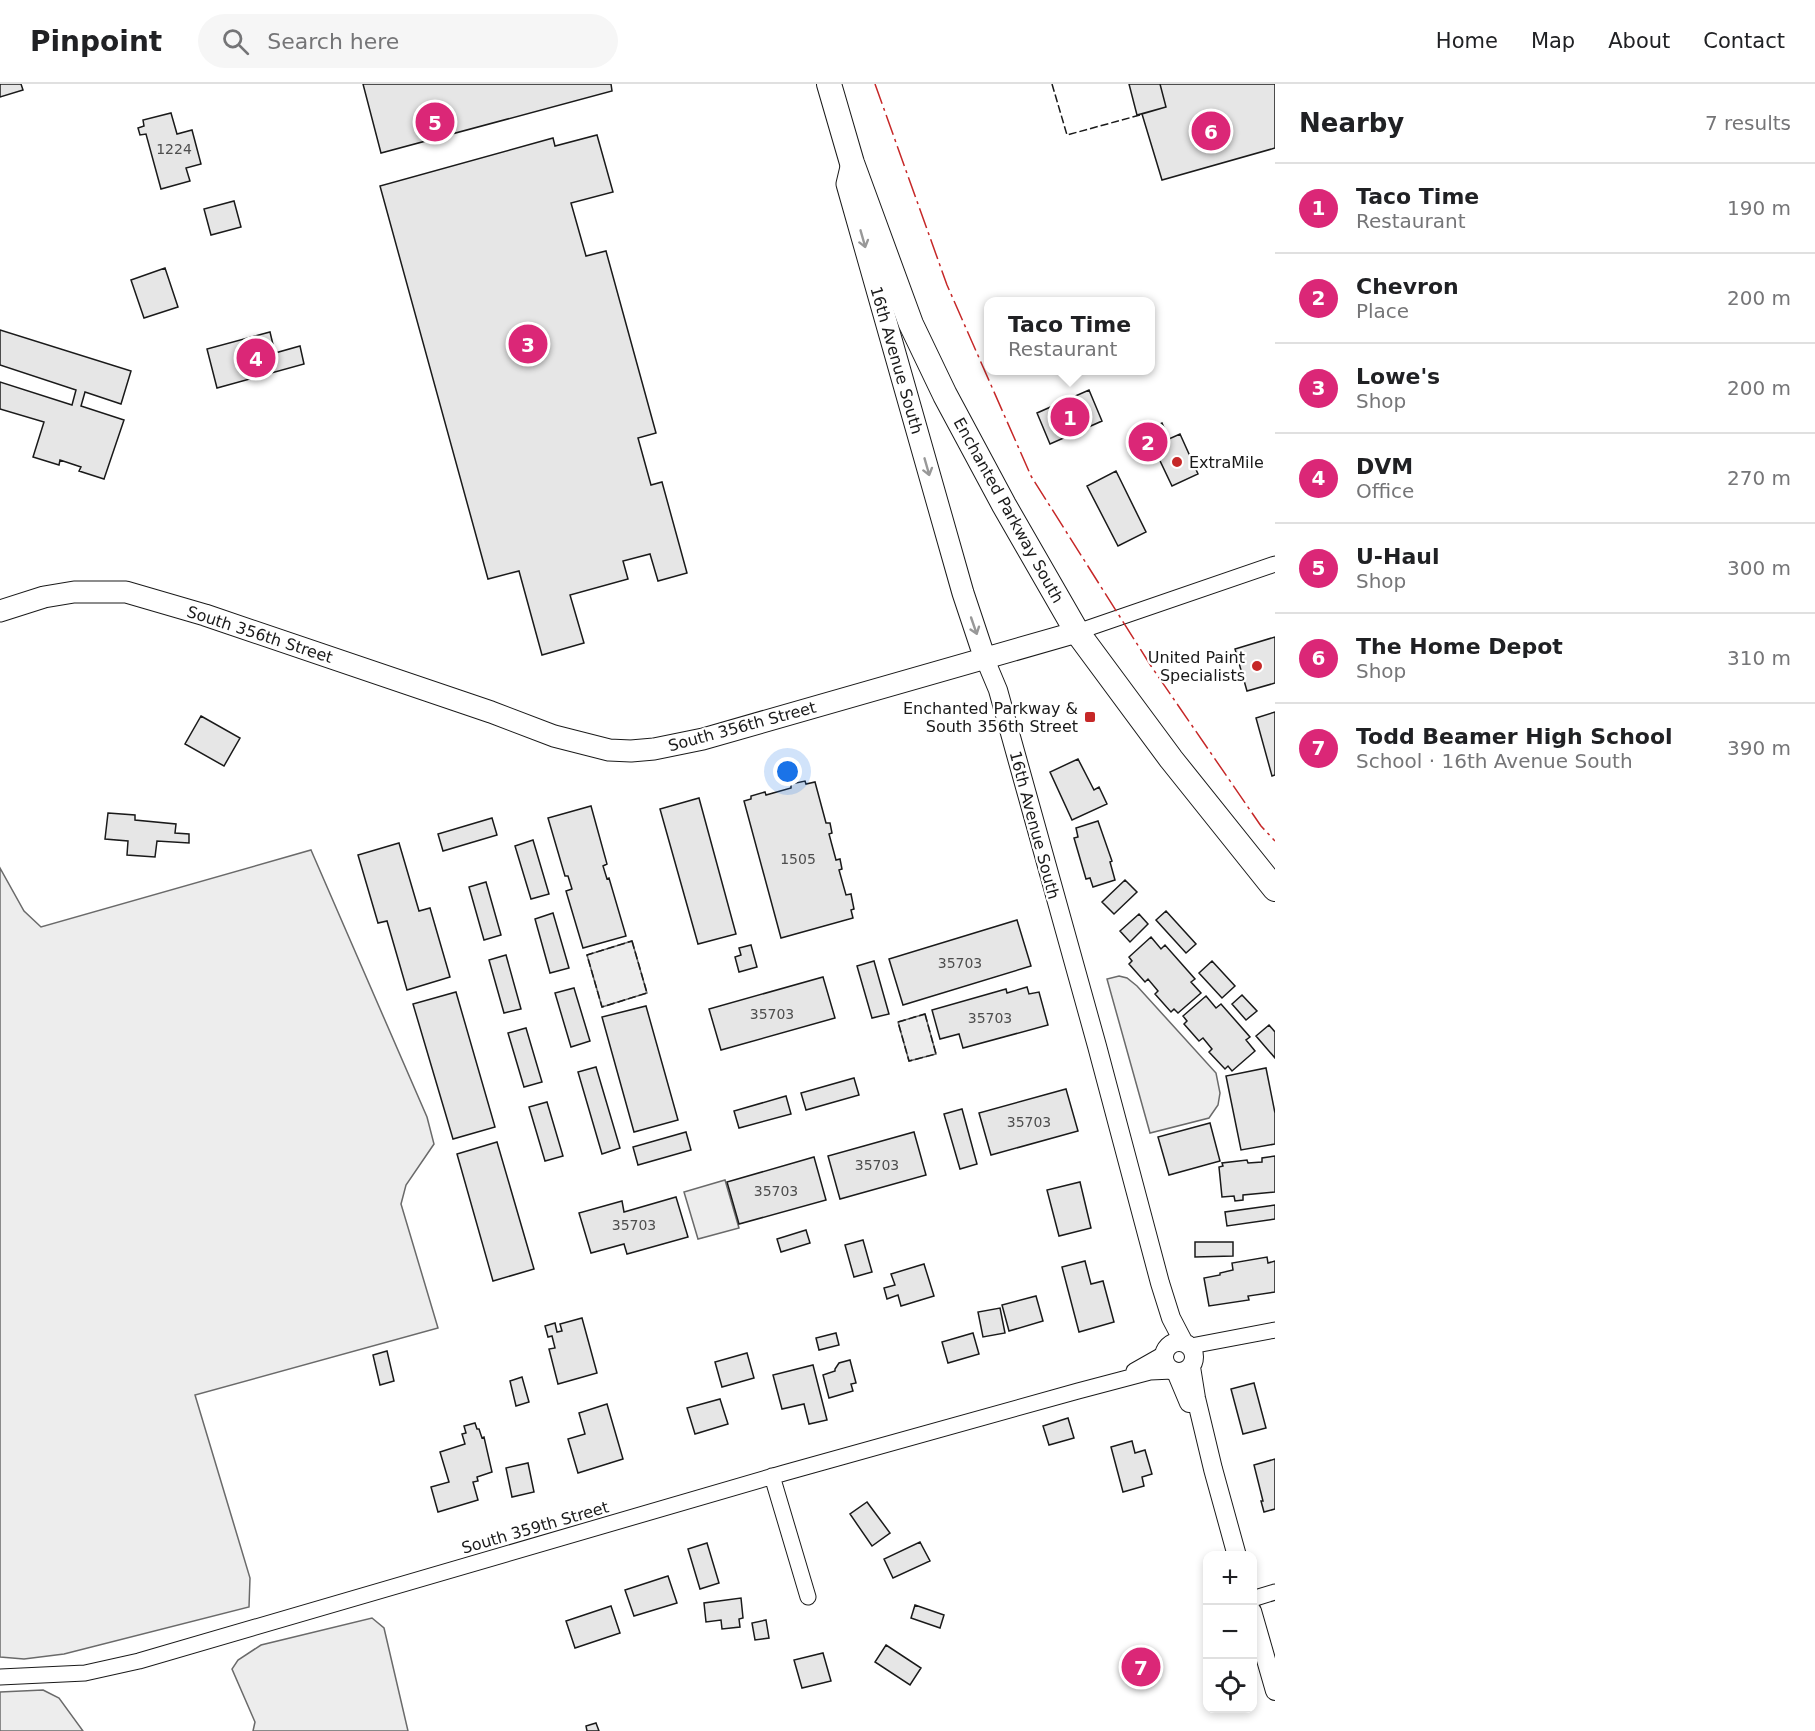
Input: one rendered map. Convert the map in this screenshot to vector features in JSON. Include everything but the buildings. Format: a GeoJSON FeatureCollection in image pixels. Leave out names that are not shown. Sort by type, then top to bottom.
{"type":"FeatureCollection","features":[{"type":"Feature","properties":{"kind":"main road","name":"Enchanted Parkway South"},"geometry":{"type":"LineString","coordinates":[[829,84],[852,163],[911,324],[945,396],[1004,505],[1077,632],[1171,759],[1275,889]]}},
{"type":"Feature","properties":{"kind":"main road","name":"16th Avenue South"},"geometry":{"type":"LineString","coordinates":[[852,163],[847,184],[963,593],[986,659]]}},
{"type":"Feature","properties":{"kind":"main road","name":"South 356th Street"},"geometry":{"type":"LineString","coordinates":[[0,611],[45,597],[74,592],[126,592],[216,618],[491,712],[554,736],[609,750],[631,751],[654,749],[703,739],[1077,632]]}},
{"type":"Feature","properties":{"kind":"street","name":"South 356th Street"},"geometry":{"type":"LineString","coordinates":[[1077,632],[1208,589],[1275,564]]}},
{"type":"Feature","properties":{"kind":"street","name":"16th Avenue South"},"geometry":{"type":"LineString","coordinates":[[986,659],[998,690],[1097,1046],[1180,1357],[1189,1403],[1213,1469],[1236,1551]]}},
{"type":"Feature","properties":{"kind":"street","name":"South 359th Street"},"geometry":{"type":"LineString","coordinates":[[0,1677],[85,1673],[139,1661],[772,1476],[1078,1391],[1139,1369],[1251,1335],[1275,1330]]}},
{"type":"Feature","properties":{"kind":"street"},"geometry":{"type":"LineString","coordinates":[[772,1476],[808,1598]]}},
{"type":"Feature","properties":{"kind":"street"},"geometry":{"type":"LineString","coordinates":[[1257,1597],[1275,1592]]}},
{"type":"Feature","properties":{"kind":"street"},"geometry":{"type":"LineString","coordinates":[[1257,1628],[1275,1691]]}},
{"type":"Feature","properties":{"kind":"shaded area"},"geometry":{"type":"Polygon","coordinates":[[[311,850],[427,1117],[434,1144],[406,1185],[401,1204],[438,1328],[195,1395],[250,1578],[249,1607],[64,1654],[24,1659],[0,1657],[0,868],[24,911],[41,927],[311,850]]]}},
{"type":"Feature","properties":{"kind":"shaded area"},"geometry":{"type":"Polygon","coordinates":[[[632,941],[647,993],[602,1007],[587,955],[632,941]]]}},
{"type":"Feature","properties":{"kind":"shaded area"},"geometry":{"type":"Polygon","coordinates":[[[1119,976],[1127,978],[1137,986],[1216,1073],[1220,1093],[1218,1105],[1209,1118],[1150,1133],[1107,979],[1119,976]]]}},
{"type":"Feature","properties":{"kind":"shaded area"},"geometry":{"type":"Polygon","coordinates":[[[925,1014],[936,1054],[909,1061],[898,1022],[925,1014]]]}},
{"type":"Feature","properties":{"kind":"shaded area"},"geometry":{"type":"Polygon","coordinates":[[[725,1180],[739,1228],[698,1239],[684,1192],[725,1180]]]}},
{"type":"Feature","properties":{"kind":"shaded area"},"geometry":{"type":"Polygon","coordinates":[[[372,1618],[384,1628],[408,1731],[253,1731],[255,1722],[232,1669],[238,1660],[261,1645],[372,1618]]]}},
{"type":"Feature","properties":{"kind":"shaded area"},"geometry":{"type":"Polygon","coordinates":[[[43,1690],[59,1698],[83,1731],[0,1731],[0,1692],[43,1690]]]}},
{"type":"Feature","properties":{"kind":"fence"},"geometry":{"type":"LineString","coordinates":[[1052,84],[1067,135],[1140,115]]}},
{"type":"Feature","properties":{"kind":"fence"},"geometry":{"type":"LineString","coordinates":[[632,941],[647,993],[602,1007],[587,955],[632,941]]}},
{"type":"Feature","properties":{"kind":"fence"},"geometry":{"type":"LineString","coordinates":[[925,1014],[936,1054],[909,1061],[898,1022],[925,1014]]}},
{"type":"Feature","properties":{"kind":"power"},"geometry":{"type":"LineString","coordinates":[[875,84],[947,285],[984,369]]}},
{"type":"Feature","properties":{"kind":"power"},"geometry":{"type":"LineString","coordinates":[[987,375],[1031,476],[1151,666],[1261,826],[1275,841]]}},
{"type":"Feature","properties":{"kind":"place","name":"U-Haul"},"geometry":{"type":"Point","coordinates":[435,122]}},
{"type":"Feature","properties":{"kind":"place","name":"The Home Depot"},"geometry":{"type":"Point","coordinates":[1211,131]}},
{"type":"Feature","properties":{"kind":"place","name":"Lowe's"},"geometry":{"type":"Point","coordinates":[528,344]}},
{"type":"Feature","properties":{"kind":"place","name":"DVM"},"geometry":{"type":"Point","coordinates":[256,358]}},
{"type":"Feature","properties":{"kind":"place","name":"Taco Time"},"geometry":{"type":"Point","coordinates":[1070,417]}},
{"type":"Feature","properties":{"kind":"place","name":"Chevron"},"geometry":{"type":"Point","coordinates":[1148,442]}},
{"type":"Feature","properties":{"kind":"place","name":"ExtraMile"},"geometry":{"type":"Point","coordinates":[1177,462]}},
{"type":"Feature","properties":{"kind":"place","name":"United Paint Specialists"},"geometry":{"type":"Point","coordinates":[1257,666]}},
{"type":"Feature","properties":{"kind":"place","name":"Enchanted Parkway & South 356th Street"},"geometry":{"type":"Point","coordinates":[1090,717]}},
{"type":"Feature","properties":{"kind":"place","name":"Todd Beamer High School"},"geometry":{"type":"Point","coordinates":[1141,1667]}}]}
